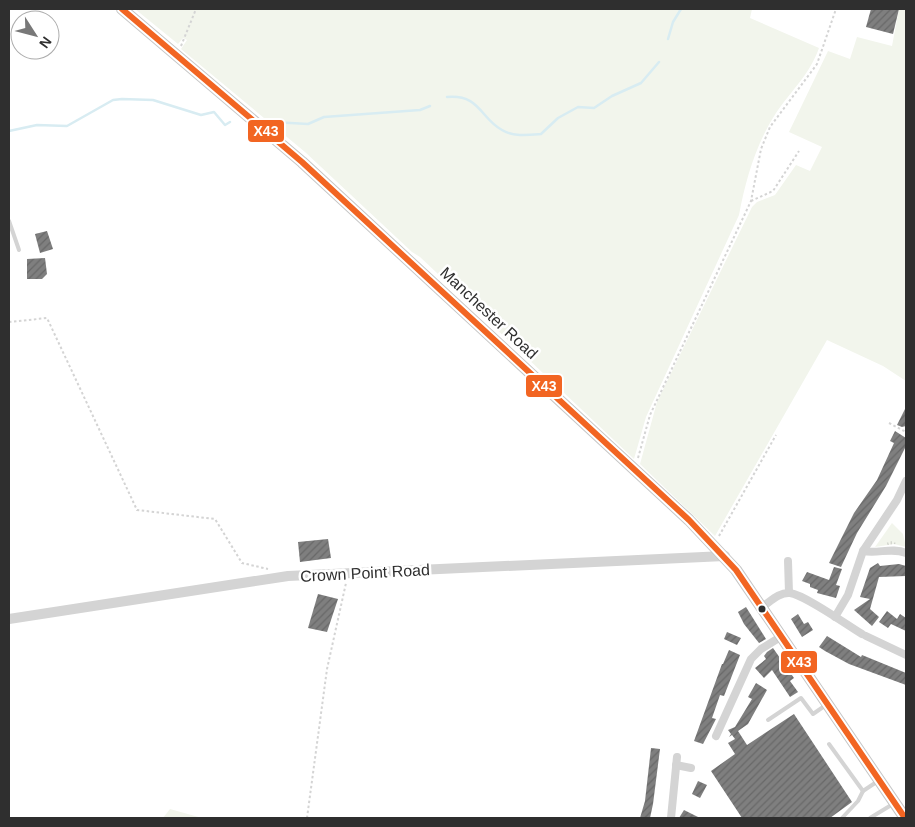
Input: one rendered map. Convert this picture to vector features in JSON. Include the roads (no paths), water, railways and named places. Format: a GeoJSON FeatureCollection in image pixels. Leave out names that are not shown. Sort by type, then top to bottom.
{"type":"FeatureCollection","features":[{"type":"Feature","properties":{"kind":"main road","name":"Manchester Road"},"geometry":{"type":"LineString","coordinates":[[122,9],[302,162],[724,556],[782,636],[905,818]]}},
{"type":"Feature","properties":{"kind":"street"},"geometry":{"type":"LineString","coordinates":[[835,617],[848,595],[863,551],[897,500],[906,481]]}},
{"type":"Feature","properties":{"kind":"street"},"geometry":{"type":"LineString","coordinates":[[863,551],[871,553],[893,550],[906,553]]}},
{"type":"Feature","properties":{"kind":"street","name":"Crown Point Road"},"geometry":{"type":"LineString","coordinates":[[9,619],[288,576],[724,556]]}},
{"type":"Feature","properties":{"kind":"street"},"geometry":{"type":"LineString","coordinates":[[788,561],[789,593]]}},
{"type":"Feature","properties":{"kind":"street"},"geometry":{"type":"LineString","coordinates":[[762,608],[780,595],[789,593],[835,617],[864,635],[906,655]]}},
{"type":"Feature","properties":{"kind":"street"},"geometry":{"type":"LineString","coordinates":[[716,736],[751,660],[761,649],[782,636]]}},
{"type":"Feature","properties":{"kind":"street"},"geometry":{"type":"LineString","coordinates":[[671,818],[677,757]]}},
{"type":"Feature","properties":{"kind":"street"},"geometry":{"type":"LineString","coordinates":[[676,766],[691,768]]}},
{"type":"Feature","properties":{"kind":"lane"},"geometry":{"type":"LineString","coordinates":[[9,221],[19,250]]}},
{"type":"Feature","properties":{"kind":"lane"},"geometry":{"type":"LineString","coordinates":[[768,720],[801,698],[813,714],[828,703]]}},
{"type":"Feature","properties":{"kind":"lane"},"geometry":{"type":"LineString","coordinates":[[830,744],[863,791]]}},
{"type":"Feature","properties":{"kind":"lane"},"geometry":{"type":"LineString","coordinates":[[842,818],[858,801],[863,791],[880,780]]}},
{"type":"Feature","properties":{"kind":"lane"},"geometry":{"type":"LineString","coordinates":[[870,818],[895,803]]}},
{"type":"Feature","properties":{"kind":"waterway"},"geometry":{"type":"LineString","coordinates":[[668,39],[673,22],[681,9]]}},
{"type":"Feature","properties":{"kind":"waterway"},"geometry":{"type":"LineString","coordinates":[[447,97],[458,97],[473,103],[495,125],[511,134],[541,134],[558,118],[578,107],[594,108],[612,96],[641,83],[659,62]]}},
{"type":"Feature","properties":{"kind":"waterway"},"geometry":{"type":"LineString","coordinates":[[9,131],[37,125],[67,126],[113,100],[122,99],[153,100],[201,115],[214,112],[225,125],[230,122]]}},
{"type":"Feature","properties":{"kind":"waterway"},"geometry":{"type":"LineString","coordinates":[[273,122],[308,124],[324,117],[420,110],[430,106]]}}]}
